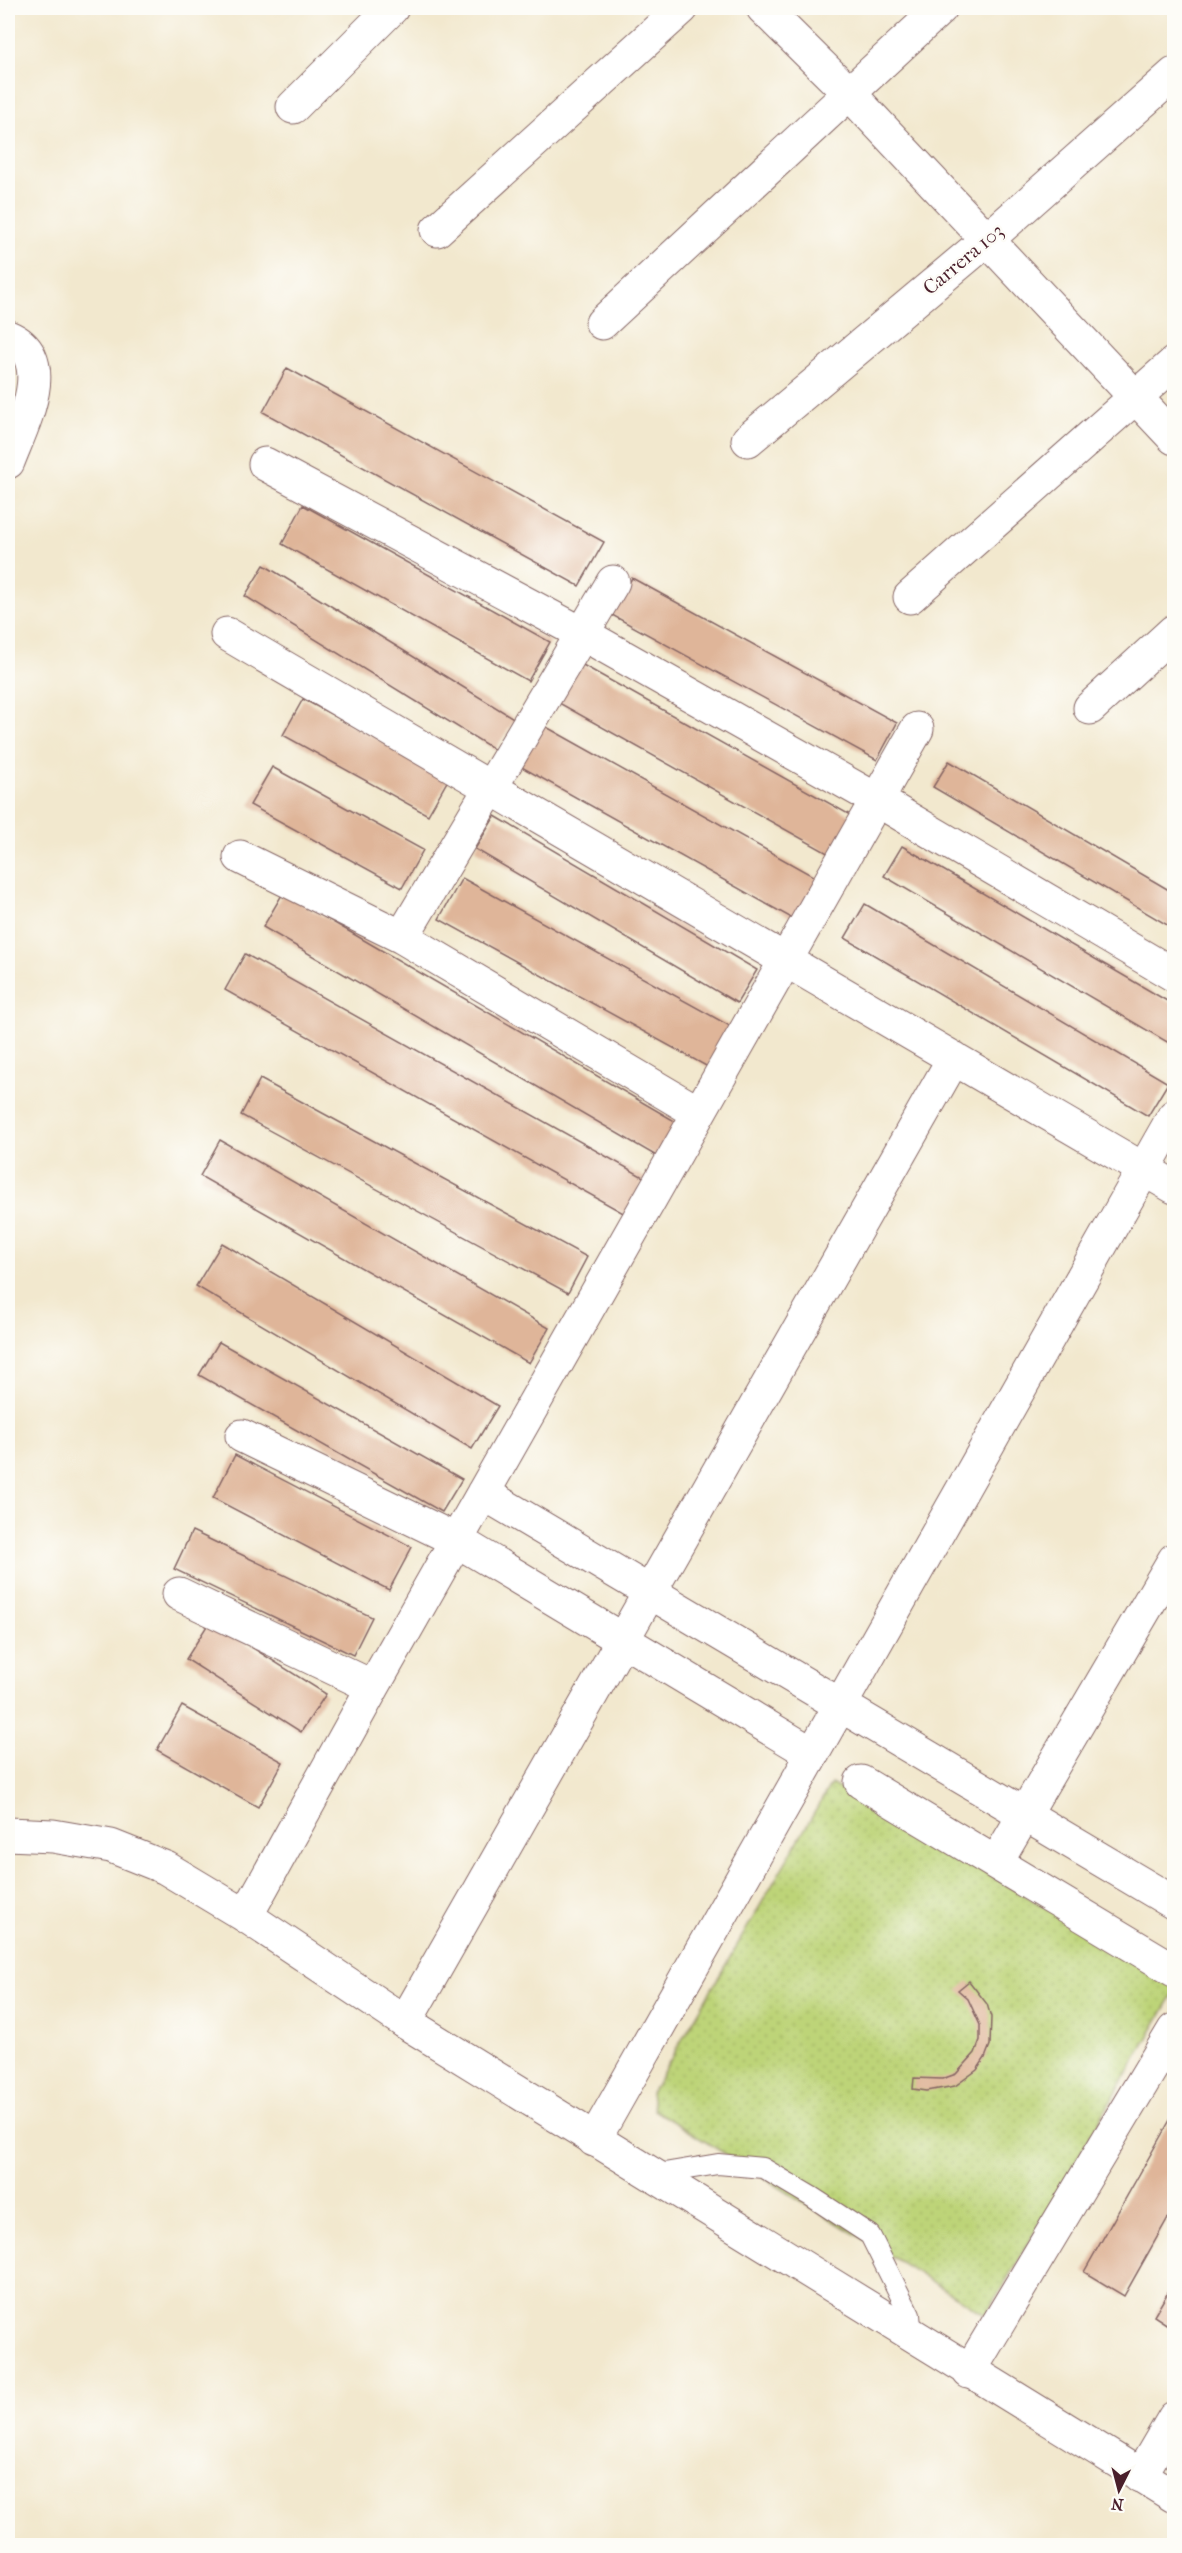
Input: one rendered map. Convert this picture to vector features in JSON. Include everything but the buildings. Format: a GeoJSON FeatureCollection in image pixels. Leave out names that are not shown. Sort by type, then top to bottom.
{"type":"FeatureCollection","features":[{"type":"Feature","properties":{"kind":"street"},"geometry":{"type":"LineString","coordinates":[[293,107],[392,8]]}},
{"type":"Feature","properties":{"kind":"street"},"geometry":{"type":"LineString","coordinates":[[437,230],[682,8]]}},
{"type":"Feature","properties":{"kind":"street"},"geometry":{"type":"LineString","coordinates":[[763,8],[848,92],[1174,438]]}},
{"type":"Feature","properties":{"kind":"street"},"geometry":{"type":"LineString","coordinates":[[602,323],[941,8]]}},
{"type":"Feature","properties":{"kind":"street","name":"Carrera 103"},"geometry":{"type":"LineString","coordinates":[[748,440],[988,239],[1174,74]]}},
{"type":"Feature","properties":{"kind":"street"},"geometry":{"type":"LineString","coordinates":[[8,337],[20,342],[27,353],[34,381],[34,395],[8,462]]}},
{"type":"Feature","properties":{"kind":"street"},"geometry":{"type":"LineString","coordinates":[[910,597],[1138,398],[1174,363]]}},
{"type":"Feature","properties":{"kind":"street"},"geometry":{"type":"LineString","coordinates":[[265,464],[583,633],[877,800],[1174,975]]}},
{"type":"Feature","properties":{"kind":"street"},"geometry":{"type":"LineString","coordinates":[[402,937],[613,582]]}},
{"type":"Feature","properties":{"kind":"street"},"geometry":{"type":"LineString","coordinates":[[1090,708],[1174,631]]}},
{"type":"Feature","properties":{"kind":"street"},"geometry":{"type":"LineString","coordinates":[[227,634],[1174,1187]]}},
{"type":"Feature","properties":{"kind":"street"},"geometry":{"type":"LineString","coordinates":[[246,1916],[456,1540],[917,729]]}},
{"type":"Feature","properties":{"kind":"street"},"geometry":{"type":"LineString","coordinates":[[240,857],[402,937],[699,1113]]}},
{"type":"Feature","properties":{"kind":"street"},"geometry":{"type":"LineString","coordinates":[[405,2022],[954,1058]]}},
{"type":"Feature","properties":{"kind":"street"},"geometry":{"type":"LineString","coordinates":[[594,2140],[811,1753],[1174,1116]]}},
{"type":"Feature","properties":{"kind":"street"},"geometry":{"type":"LineString","coordinates":[[242,1436],[456,1540],[811,1753]]}},
{"type":"Feature","properties":{"kind":"street"},"geometry":{"type":"LineString","coordinates":[[483,1493],[1174,1903]]}},
{"type":"Feature","properties":{"kind":"street"},"geometry":{"type":"LineString","coordinates":[[996,1863],[1174,1560]]}},
{"type":"Feature","properties":{"kind":"street"},"geometry":{"type":"LineString","coordinates":[[179,1594],[373,1688]]}},
{"type":"Feature","properties":{"kind":"street"},"geometry":{"type":"LineString","coordinates":[[861,1782],[1174,1970]]}},
{"type":"Feature","properties":{"kind":"street"},"geometry":{"type":"LineString","coordinates":[[8,1834],[53,1836],[111,1846],[166,1868],[246,1916],[405,2022],[594,2140],[1174,2496]]}},
{"type":"Feature","properties":{"kind":"street"},"geometry":{"type":"LineString","coordinates":[[969,2372],[1174,2030]]}},
{"type":"Feature","properties":{"kind":"street"},"geometry":{"type":"LineString","coordinates":[[1140,2476],[1174,2418]]}},
{"type":"Feature","properties":{"kind":"lane"},"geometry":{"type":"LineString","coordinates":[[651,2175],[718,2164],[763,2168],[812,2197],[870,2235],[910,2315],[912,2337]]}},
{"type":"Feature","properties":{"kind":"green space"},"geometry":{"type":"Polygon","coordinates":[[[831,1784],[1174,1981],[1174,1993],[986,2315],[654,2110],[651,2093],[831,1784]]]}}]}
